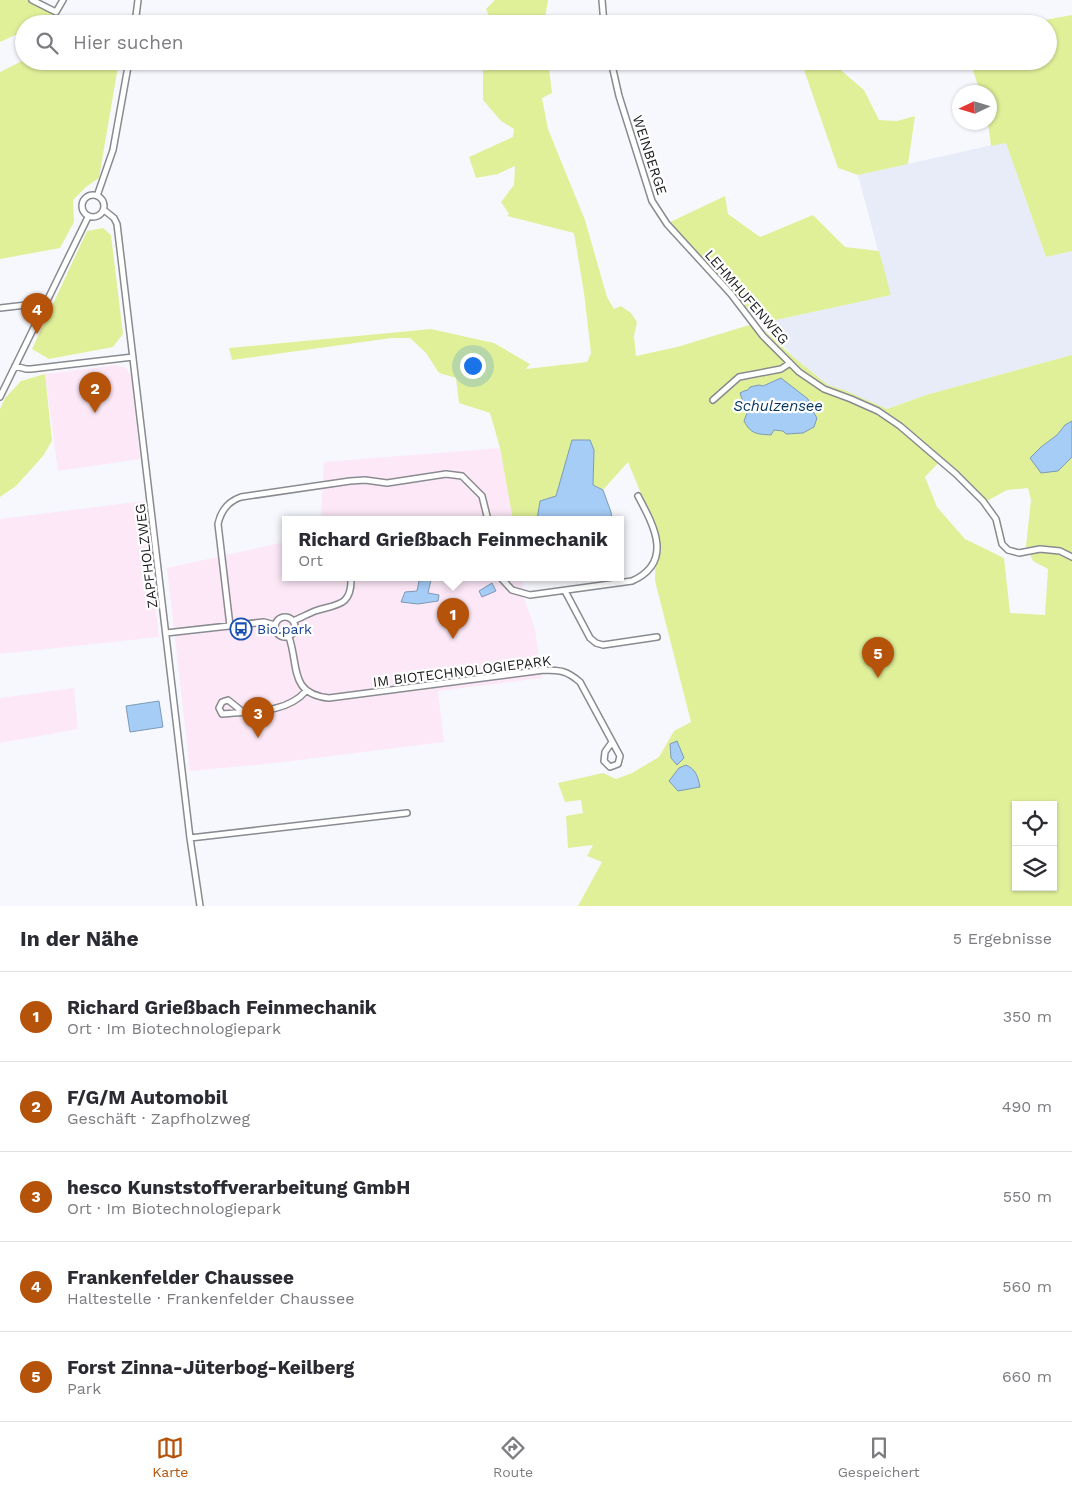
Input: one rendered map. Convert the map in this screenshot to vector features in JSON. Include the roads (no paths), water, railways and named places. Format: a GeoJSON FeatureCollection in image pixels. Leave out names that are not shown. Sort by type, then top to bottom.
{"type":"FeatureCollection","features":[{"type":"Feature","properties":{"kind":"street"},"geometry":{"type":"LineString","coordinates":[[32,0],[56,12],[63,0]]}},
{"type":"Feature","properties":{"kind":"street"},"geometry":{"type":"LineString","coordinates":[[136,15],[138,0]]}},
{"type":"Feature","properties":{"kind":"street"},"geometry":{"type":"LineString","coordinates":[[602,0],[603,15]]}},
{"type":"Feature","properties":{"kind":"street"},"geometry":{"type":"LineString","coordinates":[[97,196],[113,150],[127,70]]}},
{"type":"Feature","properties":{"kind":"street","name":"WEINBERGE"},"geometry":{"type":"LineString","coordinates":[[613,70],[619,96],[652,201],[667,224],[688,246]]}},
{"type":"Feature","properties":{"kind":"street"},"geometry":{"type":"LineString","coordinates":[[90,195],[97,196],[102,200],[104,210],[95,218],[88,216],[82,211],[83,200],[90,195]]}},
{"type":"Feature","properties":{"kind":"street","name":"ZAPFHOLZWEG"},"geometry":{"type":"LineString","coordinates":[[104,210],[114,218],[117,224],[190,838],[200,906]]}},
{"type":"Feature","properties":{"kind":"street"},"geometry":{"type":"LineString","coordinates":[[0,395],[88,216]]}},
{"type":"Feature","properties":{"kind":"street","name":"LEHMHUFENWEG"},"geometry":{"type":"LineString","coordinates":[[688,246],[731,294],[763,336],[799,372],[824,389],[878,411],[900,426],[956,474],[983,501],[996,518],[1002,544],[1008,550],[1019,553],[1040,548],[1060,551],[1072,557]]}},
{"type":"Feature","properties":{"kind":"street"},"geometry":{"type":"LineString","coordinates":[[0,308],[35,304],[44,306]]}},
{"type":"Feature","properties":{"kind":"street"},"geometry":{"type":"LineString","coordinates":[[15,366],[31,369],[133,357]]}},
{"type":"Feature","properties":{"kind":"street","name":"LEHMHUFENWEG"},"geometry":{"type":"LineString","coordinates":[[713,400],[739,377],[781,369],[790,363]]}},
{"type":"Feature","properties":{"kind":"street"},"geometry":{"type":"LineString","coordinates":[[230,626],[218,529],[219,518],[226,506],[232,500],[241,496],[350,481],[365,480],[387,483],[446,474],[462,476],[473,485],[482,496],[487,516]]}},
{"type":"Feature","properties":{"kind":"street"},"geometry":{"type":"LineString","coordinates":[[504,581],[512,590],[530,595],[632,581],[642,576],[654,563],[657,544],[654,528],[638,496]]}},
{"type":"Feature","properties":{"kind":"street"},"geometry":{"type":"LineString","coordinates":[[293,622],[316,611],[335,607],[343,602],[349,594],[351,581]]}},
{"type":"Feature","properties":{"kind":"street"},"geometry":{"type":"LineString","coordinates":[[565,590],[590,638],[596,643],[603,645],[657,637]]}},
{"type":"Feature","properties":{"kind":"street"},"geometry":{"type":"LineString","coordinates":[[289,637],[282,637],[277,634],[275,625],[278,619],[284,617],[293,622]]}},
{"type":"Feature","properties":{"kind":"street"},"geometry":{"type":"LineString","coordinates":[[166,633],[264,622],[275,625]]}},
{"type":"Feature","properties":{"kind":"street"},"geometry":{"type":"LineString","coordinates":[[243,712],[228,700],[222,702],[219,708],[222,714],[243,712],[278,708],[295,702],[306,691],[300,684],[289,637],[294,630],[293,622]]}},
{"type":"Feature","properties":{"kind":"street","name":"IM BIOTECHNOLOGIEPARK"},"geometry":{"type":"LineString","coordinates":[[306,691],[320,697],[330,698],[544,670],[564,671],[580,682],[620,756],[618,764],[610,767],[604,761],[605,752],[612,742]]}},
{"type":"Feature","properties":{"kind":"street"},"geometry":{"type":"LineString","coordinates":[[190,838],[407,813]]}},
{"type":"Feature","properties":{"kind":"water","name":"Schulzensee"},"geometry":{"type":"Polygon","coordinates":[[[781,378],[808,399],[817,418],[814,427],[803,433],[786,434],[783,431],[774,430],[771,435],[754,432],[749,429],[744,421],[747,413],[740,393],[748,390],[750,387],[763,386],[781,378]]]}},
{"type":"Feature","properties":{"kind":"water"},"geometry":{"type":"Polygon","coordinates":[[[1072,421],[1072,457],[1058,471],[1041,473],[1030,458],[1057,435],[1065,425],[1072,421]]]}},
{"type":"Feature","properties":{"kind":"water"},"geometry":{"type":"Polygon","coordinates":[[[572,440],[590,440],[594,450],[593,485],[603,490],[612,516],[538,516],[540,501],[556,496],[572,440]]]}},
{"type":"Feature","properties":{"kind":"water"},"geometry":{"type":"Polygon","coordinates":[[[419,581],[431,581],[428,593],[439,595],[438,601],[418,604],[401,602],[405,592],[417,591],[419,581]]]}},
{"type":"Feature","properties":{"kind":"water"},"geometry":{"type":"Polygon","coordinates":[[[492,583],[496,591],[482,597],[479,591],[492,583]]]}},
{"type":"Feature","properties":{"kind":"water"},"geometry":{"type":"Polygon","coordinates":[[[159,701],[163,727],[130,732],[126,706],[159,701]]]}},
{"type":"Feature","properties":{"kind":"water"},"geometry":{"type":"Polygon","coordinates":[[[677,741],[684,758],[677,765],[671,758],[670,744],[677,741]]]}},
{"type":"Feature","properties":{"kind":"water"},"geometry":{"type":"Polygon","coordinates":[[[686,765],[696,774],[700,787],[678,791],[669,781],[679,768],[686,765]]]}},
{"type":"Feature","properties":{"kind":"place","name":"Frankenfelder Chaussee"},"geometry":{"type":"Point","coordinates":[37,334]}},
{"type":"Feature","properties":{"kind":"place","name":"F/G/M Automobil"},"geometry":{"type":"Point","coordinates":[95,413]}},
{"type":"Feature","properties":{"kind":"place","name":"Bio.park"},"geometry":{"type":"Point","coordinates":[241,629]}},
{"type":"Feature","properties":{"kind":"place","name":"Richard Grießbach Feinmechanik"},"geometry":{"type":"Point","coordinates":[453,639]}},
{"type":"Feature","properties":{"kind":"place","name":"Forst Zinna-Jüterbog-Keilberg"},"geometry":{"type":"Point","coordinates":[878,678]}},
{"type":"Feature","properties":{"kind":"place","name":"hesco Kunststoffverarbeitung GmbH"},"geometry":{"type":"Point","coordinates":[258,738]}}]}
